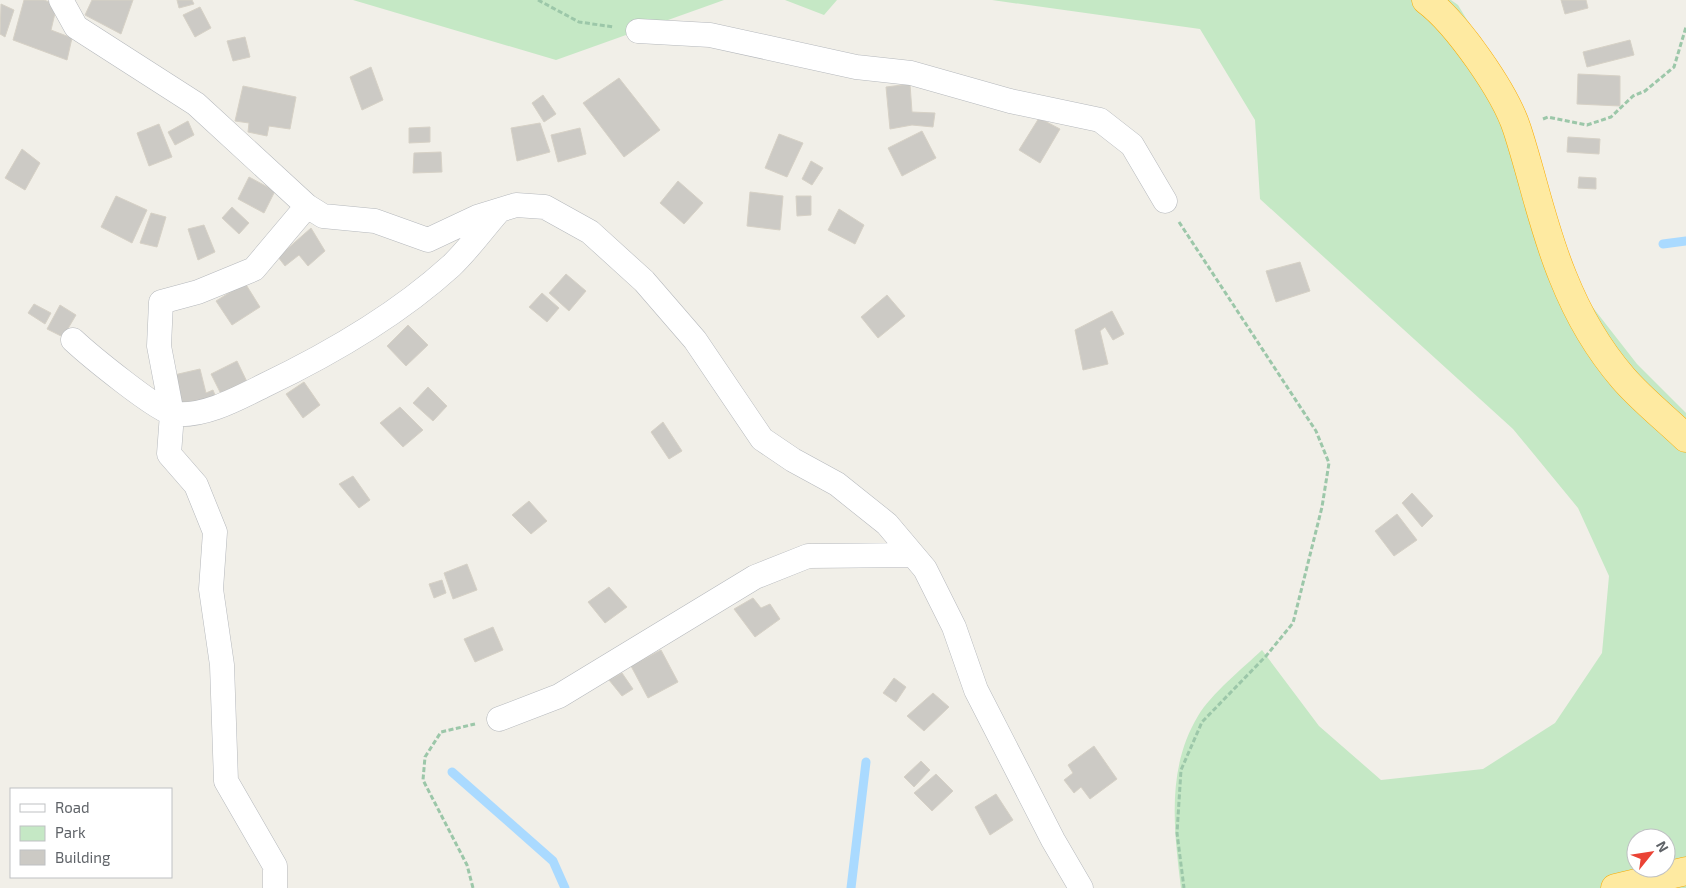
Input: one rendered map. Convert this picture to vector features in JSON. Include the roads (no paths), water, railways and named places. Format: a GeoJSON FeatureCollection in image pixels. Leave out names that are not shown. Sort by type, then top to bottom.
{"type":"FeatureCollection","features":[{"type":"Feature","properties":{"kind":"highway"},"geometry":{"type":"LineString","coordinates":[[1426,0],[1462,36],[1502,98],[1516,127],[1548,239],[1564,279],[1594,337],[1623,378],[1686,438]]}},
{"type":"Feature","properties":{"kind":"highway"},"geometry":{"type":"LineString","coordinates":[[1615,888],[1686,871]]}},
{"type":"Feature","properties":{"kind":"street"},"geometry":{"type":"LineString","coordinates":[[61,0],[76,27],[196,104],[307,206],[323,216],[375,221],[428,240],[477,218],[516,205],[545,207],[590,232],[644,281],[695,340],[762,439],[794,460],[837,484],[887,524],[925,569],[954,627],[976,690],[1053,840],[1081,888]]}},
{"type":"Feature","properties":{"kind":"street"},"geometry":{"type":"LineString","coordinates":[[638,30],[710,35],[856,67],[911,73],[1010,101],[1100,120],[1132,145],[1165,201]]}},
{"type":"Feature","properties":{"kind":"street"},"geometry":{"type":"LineString","coordinates":[[275,888],[275,866],[226,781],[222,665],[211,589],[215,532],[196,485],[169,454],[172,414],[159,346],[161,302],[198,292],[254,270],[307,206]]}},
{"type":"Feature","properties":{"kind":"street"},"geometry":{"type":"LineString","coordinates":[[73,340],[99,364],[172,414],[200,412],[232,401],[319,360],[396,310],[452,265],[499,210]]}},
{"type":"Feature","properties":{"kind":"street"},"geometry":{"type":"LineString","coordinates":[[499,719],[560,696],[755,577],[800,559],[808,556],[913,555]]}},
{"type":"Feature","properties":{"kind":"waterway"},"geometry":{"type":"LineString","coordinates":[[1663,244],[1686,241]]}},
{"type":"Feature","properties":{"kind":"waterway"},"geometry":{"type":"LineString","coordinates":[[851,888],[866,762]]}},
{"type":"Feature","properties":{"kind":"waterway"},"geometry":{"type":"LineString","coordinates":[[452,772],[553,861],[565,888]]}}]}
